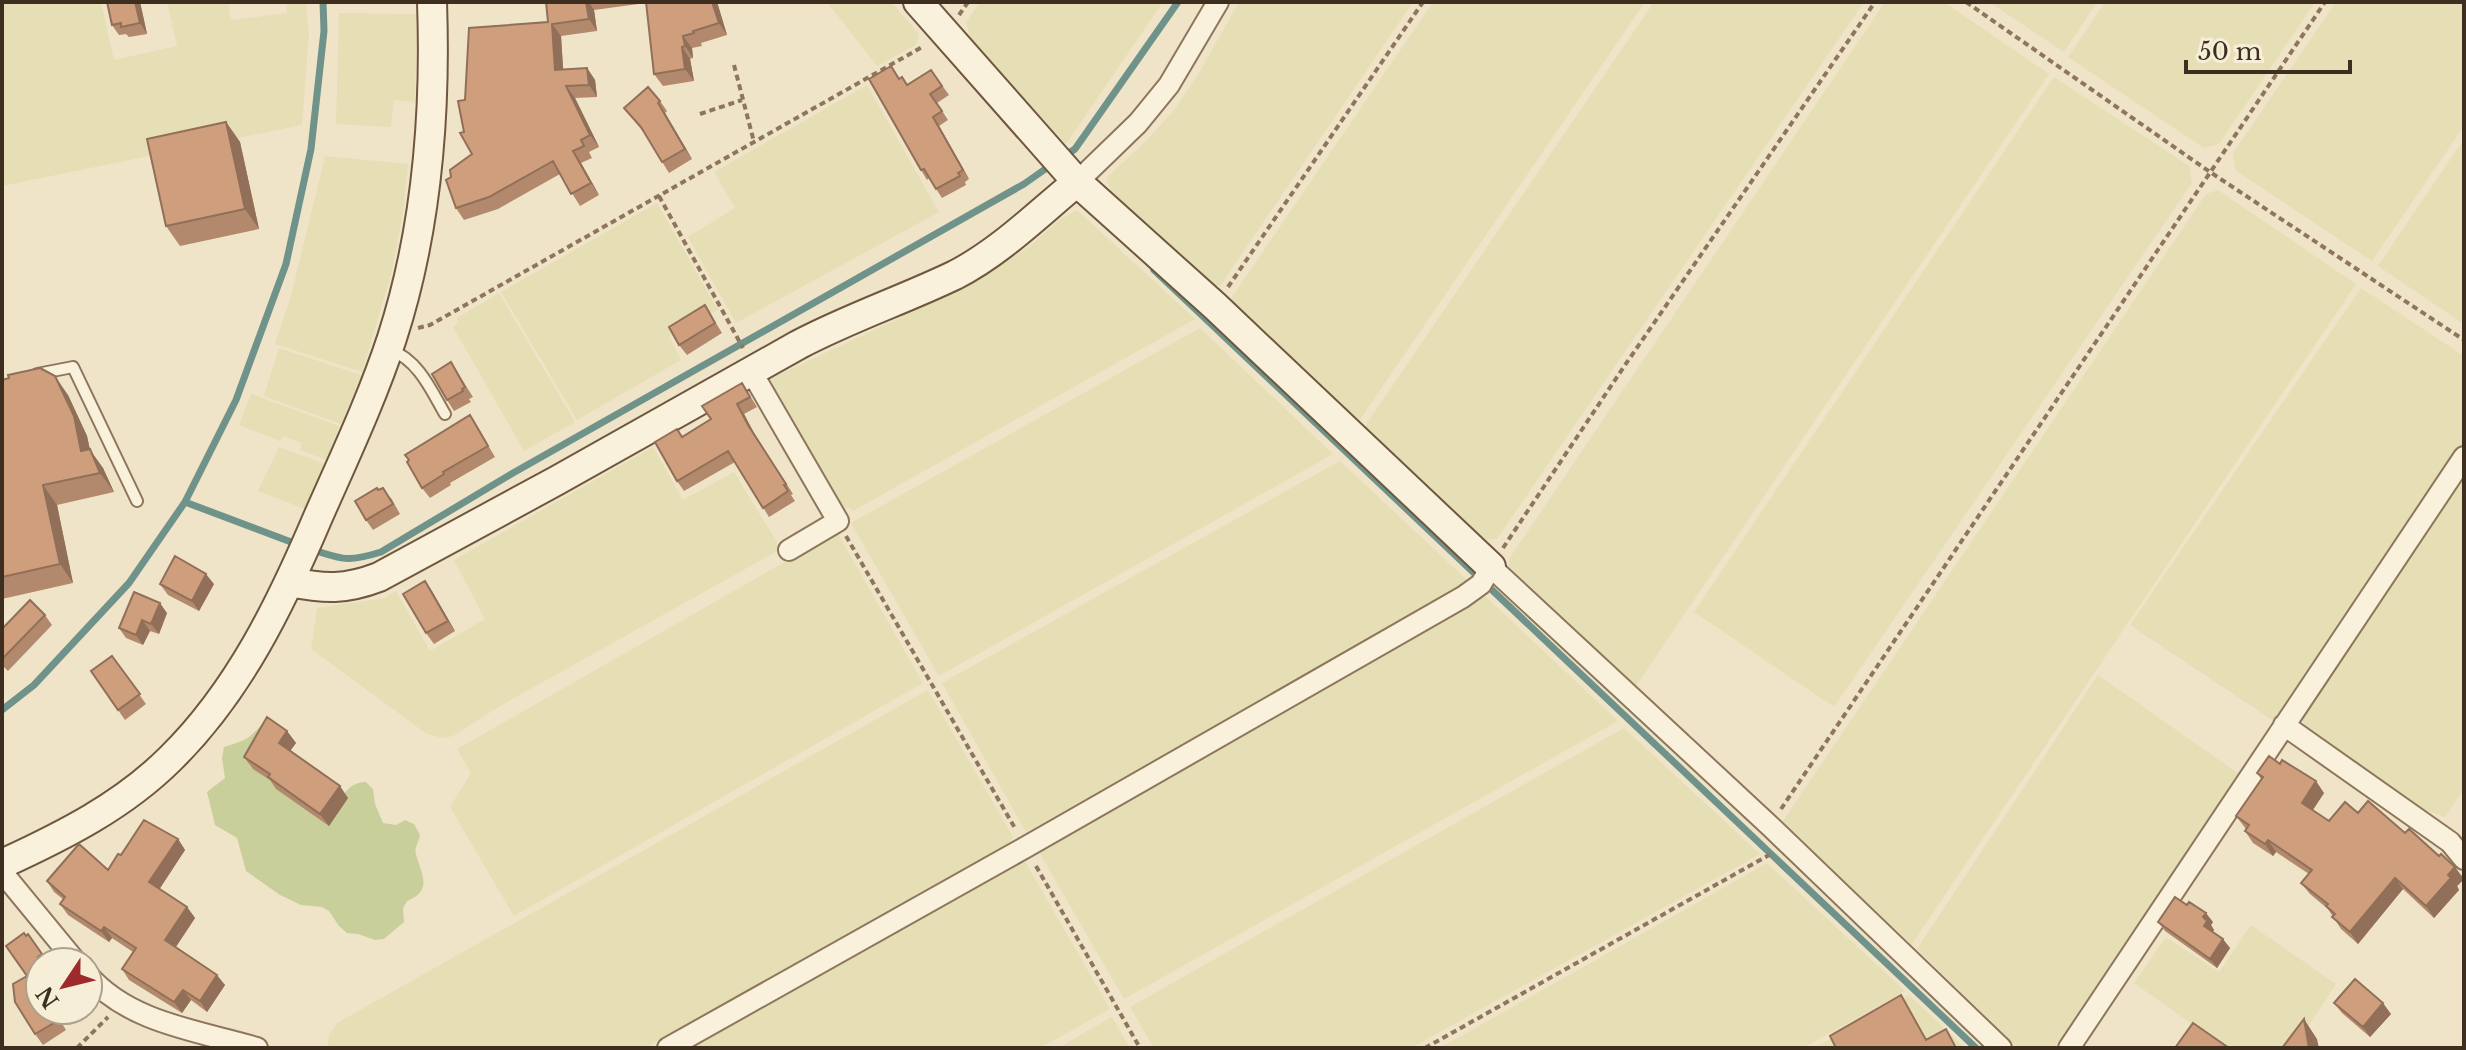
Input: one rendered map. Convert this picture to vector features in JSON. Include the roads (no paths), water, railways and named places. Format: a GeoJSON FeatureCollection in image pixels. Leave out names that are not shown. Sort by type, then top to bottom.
{"type":"FeatureCollection","features":[{"type":"Feature","properties":{"kind":"street"},"geometry":{"type":"LineString","coordinates":[[2,864],[55,840],[104,811],[170,759],[198,729],[247,662],[290,582],[376,387],[391,342],[420,225],[429,135],[432,2]]}},
{"type":"Feature","properties":{"kind":"street"},"geometry":{"type":"LineString","coordinates":[[918,2],[1077,182],[1215,306],[1770,826],[2001,1048]]}},
{"type":"Feature","properties":{"kind":"street"},"geometry":{"type":"LineString","coordinates":[[290,582],[335,589],[379,577],[834,326],[956,274],[988,255],[1077,182],[1138,123],[1169,85],[1218,2]]}},
{"type":"Feature","properties":{"kind":"street"},"geometry":{"type":"LineString","coordinates":[[753,370],[838,521],[789,550]]}},
{"type":"Feature","properties":{"kind":"street"},"geometry":{"type":"LineString","coordinates":[[2069,1048],[2464,457]]}},
{"type":"Feature","properties":{"kind":"street"},"geometry":{"type":"LineString","coordinates":[[668,1048],[1463,597],[1481,584],[1491,567]]}},
{"type":"Feature","properties":{"kind":"street"},"geometry":{"type":"LineString","coordinates":[[2284,725],[2457,838],[2464,859]]}},
{"type":"Feature","properties":{"kind":"street"},"geometry":{"type":"LineString","coordinates":[[2,872],[63,946]]}},
{"type":"Feature","properties":{"kind":"street"},"geometry":{"type":"LineString","coordinates":[[104,991],[121,1005],[209,1042],[257,1048]]}},
{"type":"Feature","properties":{"kind":"lane"},"geometry":{"type":"LineString","coordinates":[[391,342],[422,375],[445,414]]}},
{"type":"Feature","properties":{"kind":"lane"},"geometry":{"type":"LineString","coordinates":[[30,375],[73,367],[137,501]]}},
{"type":"Feature","properties":{"kind":"waterway"},"geometry":{"type":"LineString","coordinates":[[2,710],[34,685],[129,583],[185,502],[236,400],[286,264],[311,149],[324,31],[323,2]]}},
{"type":"Feature","properties":{"kind":"waterway"},"geometry":{"type":"LineString","coordinates":[[1062,158],[1075,149],[1178,2]]}},
{"type":"Feature","properties":{"kind":"waterway"},"geometry":{"type":"LineString","coordinates":[[311,549],[346,558],[381,552],[513,473],[1024,184],[1051,165]]}},
{"type":"Feature","properties":{"kind":"waterway"},"geometry":{"type":"LineString","coordinates":[[1154,270],[1976,1048]]}},
{"type":"Feature","properties":{"kind":"waterway"},"geometry":{"type":"LineString","coordinates":[[185,502],[299,545]]}}]}
